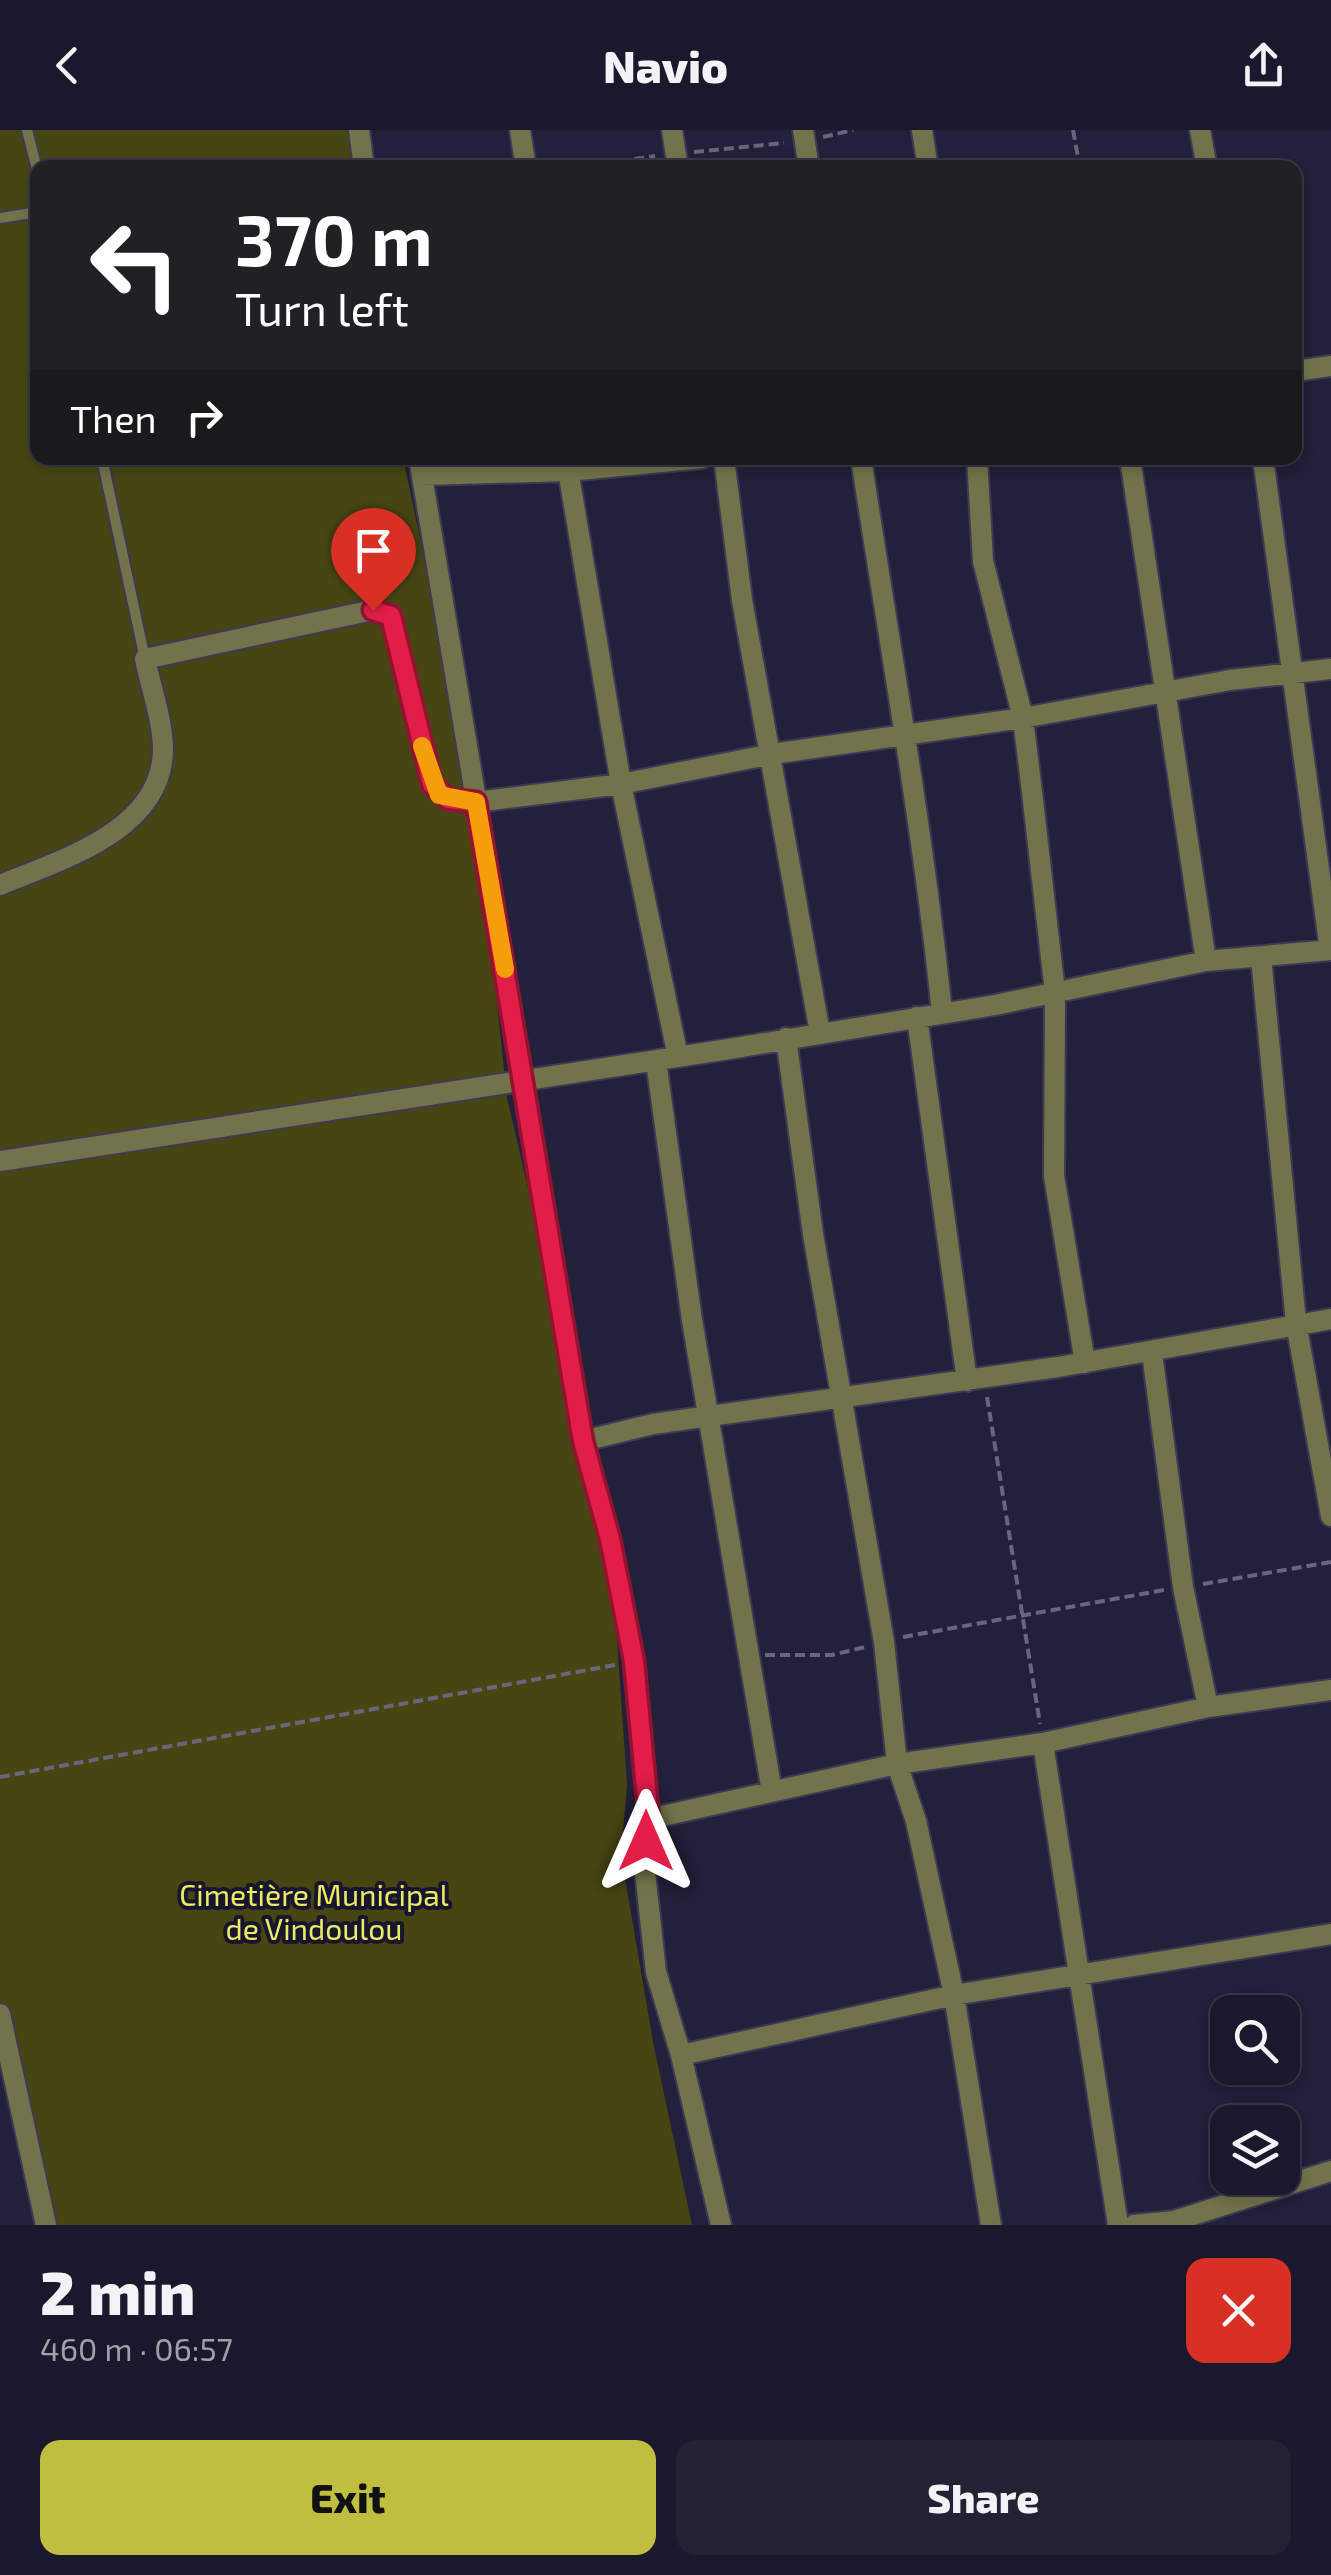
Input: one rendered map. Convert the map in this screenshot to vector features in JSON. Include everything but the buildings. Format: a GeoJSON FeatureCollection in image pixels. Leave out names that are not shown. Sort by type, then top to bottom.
{"type":"FeatureCollection","features":[{"type":"Feature","properties":{"kind":"street"},"geometry":{"type":"LineString","coordinates":[[358,130],[363,160]]}},
{"type":"Feature","properties":{"kind":"street"},"geometry":{"type":"LineString","coordinates":[[520,130],[525,160]]}},
{"type":"Feature","properties":{"kind":"street"},"geometry":{"type":"LineString","coordinates":[[672,130],[677,160]]}},
{"type":"Feature","properties":{"kind":"street"},"geometry":{"type":"LineString","coordinates":[[922,130],[927,160]]}},
{"type":"Feature","properties":{"kind":"street"},"geometry":{"type":"LineString","coordinates":[[1200,130],[1206,160]]}},
{"type":"Feature","properties":{"kind":"street"},"geometry":{"type":"LineString","coordinates":[[1302,370],[1331,366]]}},
{"type":"Feature","properties":{"kind":"street"},"geometry":{"type":"LineString","coordinates":[[494,465],[420,466],[583,1441],[610,1539],[634,1661],[649,1819],[644,1864],[656,1972],[681,2054],[721,2225]]}},
{"type":"Feature","properties":{"kind":"street"},"geometry":{"type":"LineString","coordinates":[[567,465],[621,784],[678,1057]]}},
{"type":"Feature","properties":{"kind":"street"},"geometry":{"type":"LineString","coordinates":[[725,465],[742,600],[820,1033]]}},
{"type":"Feature","properties":{"kind":"street"},"geometry":{"type":"LineString","coordinates":[[862,465],[901,733],[928,868],[942,1013]]}},
{"type":"Feature","properties":{"kind":"street"},"geometry":{"type":"LineString","coordinates":[[978,465],[983,561],[1023,718],[1055,992],[1054,1176],[1084,1363]]}},
{"type":"Feature","properties":{"kind":"street"},"geometry":{"type":"LineString","coordinates":[[1131,465],[1206,961]]}},
{"type":"Feature","properties":{"kind":"street"},"geometry":{"type":"LineString","coordinates":[[0,1160],[678,1057],[942,1013],[1206,961],[1330,950],[1263,465]]}},
{"type":"Feature","properties":{"kind":"street"},"geometry":{"type":"LineString","coordinates":[[0,885],[88,848],[134,816],[153,788],[163,752],[145,659],[384,611],[391,616],[432,784],[448,799],[476,802],[621,784],[772,754],[1331,668]]}},
{"type":"Feature","properties":{"kind":"street"},"geometry":{"type":"LineString","coordinates":[[1261,957],[1296,1323],[1331,1516]]}},
{"type":"Feature","properties":{"kind":"street"},"geometry":{"type":"LineString","coordinates":[[917,1017],[975,1379]]}},
{"type":"Feature","properties":{"kind":"street"},"geometry":{"type":"LineString","coordinates":[[786,1038],[813,1234],[845,1399],[884,1642],[897,1764],[916,1821],[954,1996],[991,2225]]}},
{"type":"Feature","properties":{"kind":"street"},"geometry":{"type":"LineString","coordinates":[[656,1060],[708,1417],[772,1792]]}},
{"type":"Feature","properties":{"kind":"street"},"geometry":{"type":"LineString","coordinates":[[583,1441],[653,1424],[1084,1363],[1296,1323],[1331,1320]]}},
{"type":"Feature","properties":{"kind":"street"},"geometry":{"type":"LineString","coordinates":[[1152,1352],[1183,1587],[1208,1708]]}},
{"type":"Feature","properties":{"kind":"street"},"geometry":{"type":"LineString","coordinates":[[649,1819],[897,1764],[1331,1690]]}},
{"type":"Feature","properties":{"kind":"street"},"geometry":{"type":"LineString","coordinates":[[1043,1742],[1118,2225]]}},
{"type":"Feature","properties":{"kind":"street"},"geometry":{"type":"LineString","coordinates":[[681,2054],[954,1996],[1331,1934]]}},
{"type":"Feature","properties":{"kind":"street"},"geometry":{"type":"LineString","coordinates":[[0,2014],[9,2111],[46,2225]]}},
{"type":"Feature","properties":{"kind":"street"},"geometry":{"type":"LineString","coordinates":[[1134,2225],[1174,2220],[1331,2171]]}},
{"type":"Feature","properties":{"kind":"lane"},"geometry":{"type":"LineString","coordinates":[[27,130],[35,160]]}},
{"type":"Feature","properties":{"kind":"lane"},"geometry":{"type":"LineString","coordinates":[[0,218],[30,213]]}},
{"type":"Feature","properties":{"kind":"lane"},"geometry":{"type":"LineString","coordinates":[[103,465],[145,659]]}},
{"type":"Feature","properties":{"kind":"path"},"geometry":{"type":"LineString","coordinates":[[677,160],[853,130]]}},
{"type":"Feature","properties":{"kind":"path"},"geometry":{"type":"LineString","coordinates":[[1073,130],[1079,160]]}},
{"type":"Feature","properties":{"kind":"path"},"geometry":{"type":"LineString","coordinates":[[975,1379],[1024,1614],[1043,1742]]}},
{"type":"Feature","properties":{"kind":"path"},"geometry":{"type":"LineString","coordinates":[[746,1656],[832,1654],[1024,1614],[1331,1562]]}},
{"type":"Feature","properties":{"kind":"path"},"geometry":{"type":"LineString","coordinates":[[0,1776],[634,1661]]}},
{"type":"Feature","properties":{"kind":"green space","name":"Cimetière Municipal de Vindoulou"},"geometry":{"type":"Polygon","coordinates":[[[0,130],[348,130],[353,160],[30,160],[30,465],[404,465],[476,802],[507,1098],[610,1539],[627,1785],[621,1855],[654,2047],[692,2225],[47,2225],[0,2001],[0,130]]]}},
{"type":"Feature","properties":{"kind":"slow traffic"},"geometry":{"type":"LineString","coordinates":[[422,746],[432,784],[439,795],[476,802],[505,969]]}},
{"type":"Feature","properties":{"kind":"route"},"geometry":{"type":"LineString","coordinates":[[373,610],[391,616],[432,784],[439,795],[448,799],[476,802],[583,1441],[610,1539],[634,1661],[649,1819],[646,1841]]}}]}
